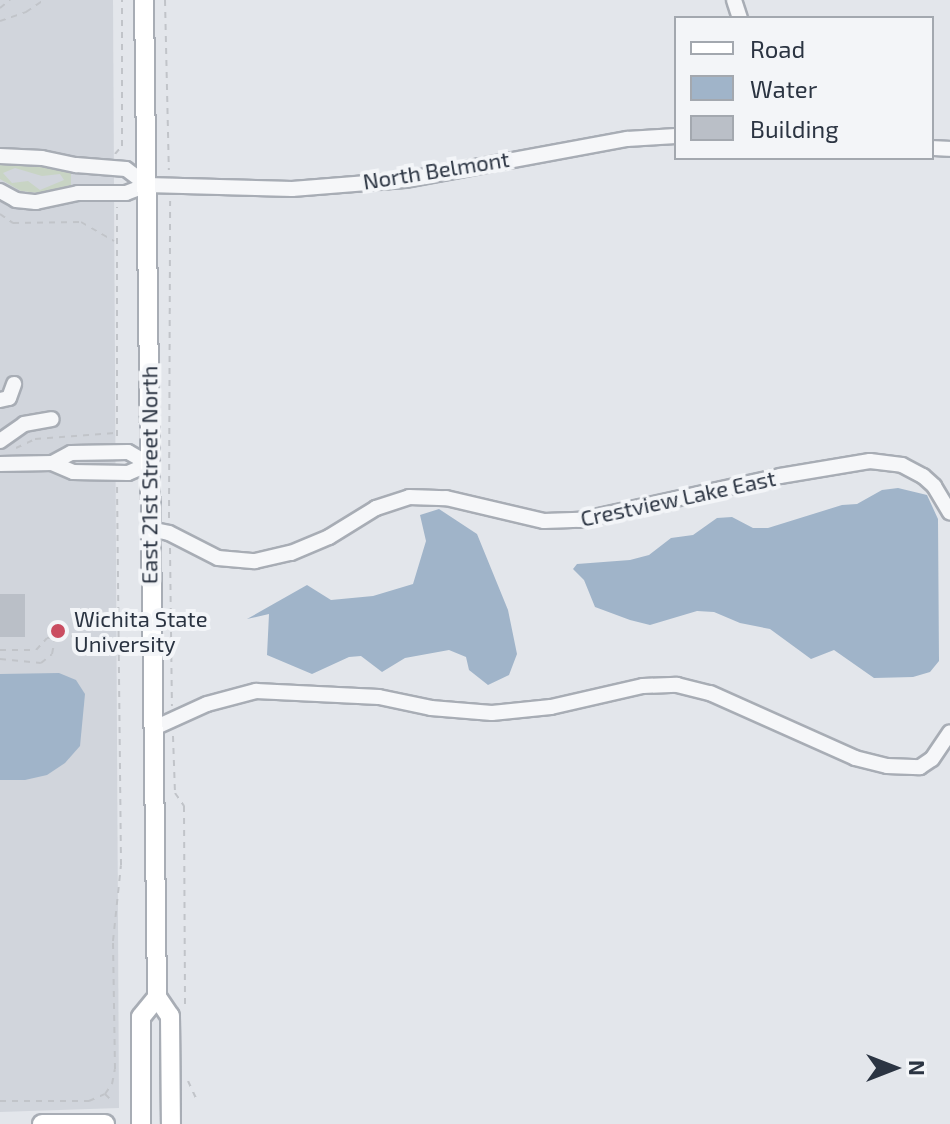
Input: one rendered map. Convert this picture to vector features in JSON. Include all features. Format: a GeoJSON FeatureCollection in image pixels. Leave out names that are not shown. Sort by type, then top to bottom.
{"type":"FeatureCollection","features":[{"type":"Feature","properties":{"kind":"main road","name":"East 21st Street North"},"geometry":{"type":"LineString","coordinates":[[144,0],[157,997],[170,1016],[171,1124]]}},
{"type":"Feature","properties":{"kind":"main road","name":"East 21st Street North"},"geometry":{"type":"LineString","coordinates":[[141,1124],[141,1017],[157,997]]}},
{"type":"Feature","properties":{"kind":"main road"},"geometry":{"type":"LineString","coordinates":[[42,1124],[105,1124]]}},
{"type":"Feature","properties":{"kind":"street","name":"North Belmont"},"geometry":{"type":"LineString","coordinates":[[147,185],[292,189],[405,180],[619,141],[674,136]]}},
{"type":"Feature","properties":{"kind":"street"},"geometry":{"type":"LineString","coordinates":[[0,156],[126,169],[147,185]]}},
{"type":"Feature","properties":{"kind":"street"},"geometry":{"type":"LineString","coordinates":[[0,191],[29,202],[78,193],[115,194],[147,185]]}},
{"type":"Feature","properties":{"kind":"street"},"geometry":{"type":"LineString","coordinates":[[0,400],[9,398],[14,384]]}},
{"type":"Feature","properties":{"kind":"street"},"geometry":{"type":"LineString","coordinates":[[0,441],[24,424],[52,419]]}},
{"type":"Feature","properties":{"kind":"street"},"geometry":{"type":"LineString","coordinates":[[52,463],[71,453],[128,452],[149,464]]}},
{"type":"Feature","properties":{"kind":"street","name":"Crestview Lake East"},"geometry":{"type":"LineString","coordinates":[[150,529],[169,533],[218,558],[255,561],[291,553],[329,537],[376,508],[409,497],[446,498],[544,521],[580,520],[780,476],[870,461],[902,465],[934,486],[950,513]]}},
{"type":"Feature","properties":{"kind":"street"},"geometry":{"type":"LineString","coordinates":[[0,464],[52,463],[73,472],[128,473],[149,464]]}},
{"type":"Feature","properties":{"kind":"street"},"geometry":{"type":"LineString","coordinates":[[152,729],[217,700],[256,691],[379,697],[431,708],[492,713],[551,707],[643,686],[677,685],[710,693],[855,758],[907,769],[920,767],[932,759],[950,732]]}},
{"type":"Feature","properties":{"kind":"path"},"geometry":{"type":"LineString","coordinates":[[0,8],[10,0]]}},
{"type":"Feature","properties":{"kind":"path"},"geometry":{"type":"LineString","coordinates":[[0,21],[26,12],[44,0]]}},
{"type":"Feature","properties":{"kind":"path"},"geometry":{"type":"LineString","coordinates":[[103,157],[115,155],[122,146],[122,0]]}},
{"type":"Feature","properties":{"kind":"path"},"geometry":{"type":"LineString","coordinates":[[115,194],[117,452]]}},
{"type":"Feature","properties":{"kind":"path"},"geometry":{"type":"LineString","coordinates":[[0,214],[13,223],[81,222],[114,241]]}},
{"type":"Feature","properties":{"kind":"path"},"geometry":{"type":"LineString","coordinates":[[14,448],[35,439],[117,433]]}},
{"type":"Feature","properties":{"kind":"path"},"geometry":{"type":"LineString","coordinates":[[0,1101],[89,1101],[105,1094],[112,1084],[115,1069],[113,941],[121,865],[116,473]]}},
{"type":"Feature","properties":{"kind":"path"},"geometry":{"type":"LineString","coordinates":[[0,650],[36,650],[47,638],[75,636]]}},
{"type":"Feature","properties":{"kind":"path"},"geometry":{"type":"LineString","coordinates":[[0,659],[41,663],[52,654],[55,638]]}},
{"type":"Feature","properties":{"kind":"path"},"geometry":{"type":"LineString","coordinates":[[105,1094],[111,1100]]}},
{"type":"Feature","properties":{"kind":"shaded area","name":"Wichita State University"},"geometry":{"type":"Polygon","coordinates":[[[0,0],[113,0],[119,1108],[0,1112],[0,0]]]}},
{"type":"Feature","properties":{"kind":"green space"},"geometry":{"type":"Polygon","coordinates":[[[0,165],[42,167],[71,173],[71,185],[39,193],[21,191],[0,179],[0,165]],[[15,168],[3,173],[12,183],[28,181],[40,190],[64,180],[60,174],[42,176],[15,168]]]}},
{"type":"Feature","properties":{"kind":"water"},"geometry":{"type":"Polygon","coordinates":[[[898,488],[927,495],[938,519],[939,661],[930,672],[913,677],[874,678],[834,650],[811,659],[770,629],[740,623],[714,612],[697,611],[650,625],[630,620],[595,607],[584,580],[573,569],[577,564],[630,560],[649,555],[671,538],[693,535],[717,518],[732,517],[753,528],[768,528],[842,505],[857,504],[882,490],[898,488]]]}},
{"type":"Feature","properties":{"kind":"water"},"geometry":{"type":"Polygon","coordinates":[[[439,509],[477,534],[508,610],[517,654],[509,675],[488,685],[469,670],[466,657],[449,650],[405,658],[382,672],[361,656],[349,657],[312,674],[267,655],[269,614],[247,619],[307,585],[331,600],[373,596],[413,584],[426,541],[420,515],[439,509]]]}},
{"type":"Feature","properties":{"kind":"water"},"geometry":{"type":"Polygon","coordinates":[[[59,673],[76,680],[85,694],[80,746],[65,763],[47,775],[25,780],[0,780],[0,674],[59,673]]]}},
{"type":"Feature","properties":{"kind":"building"},"geometry":{"type":"Polygon","coordinates":[[[0,594],[25,594],[25,637],[0,637],[0,594]]]}},
{"type":"Feature","properties":{"kind":"place","name":"Wichita State University"},"geometry":{"type":"Point","coordinates":[58,631]}}]}
